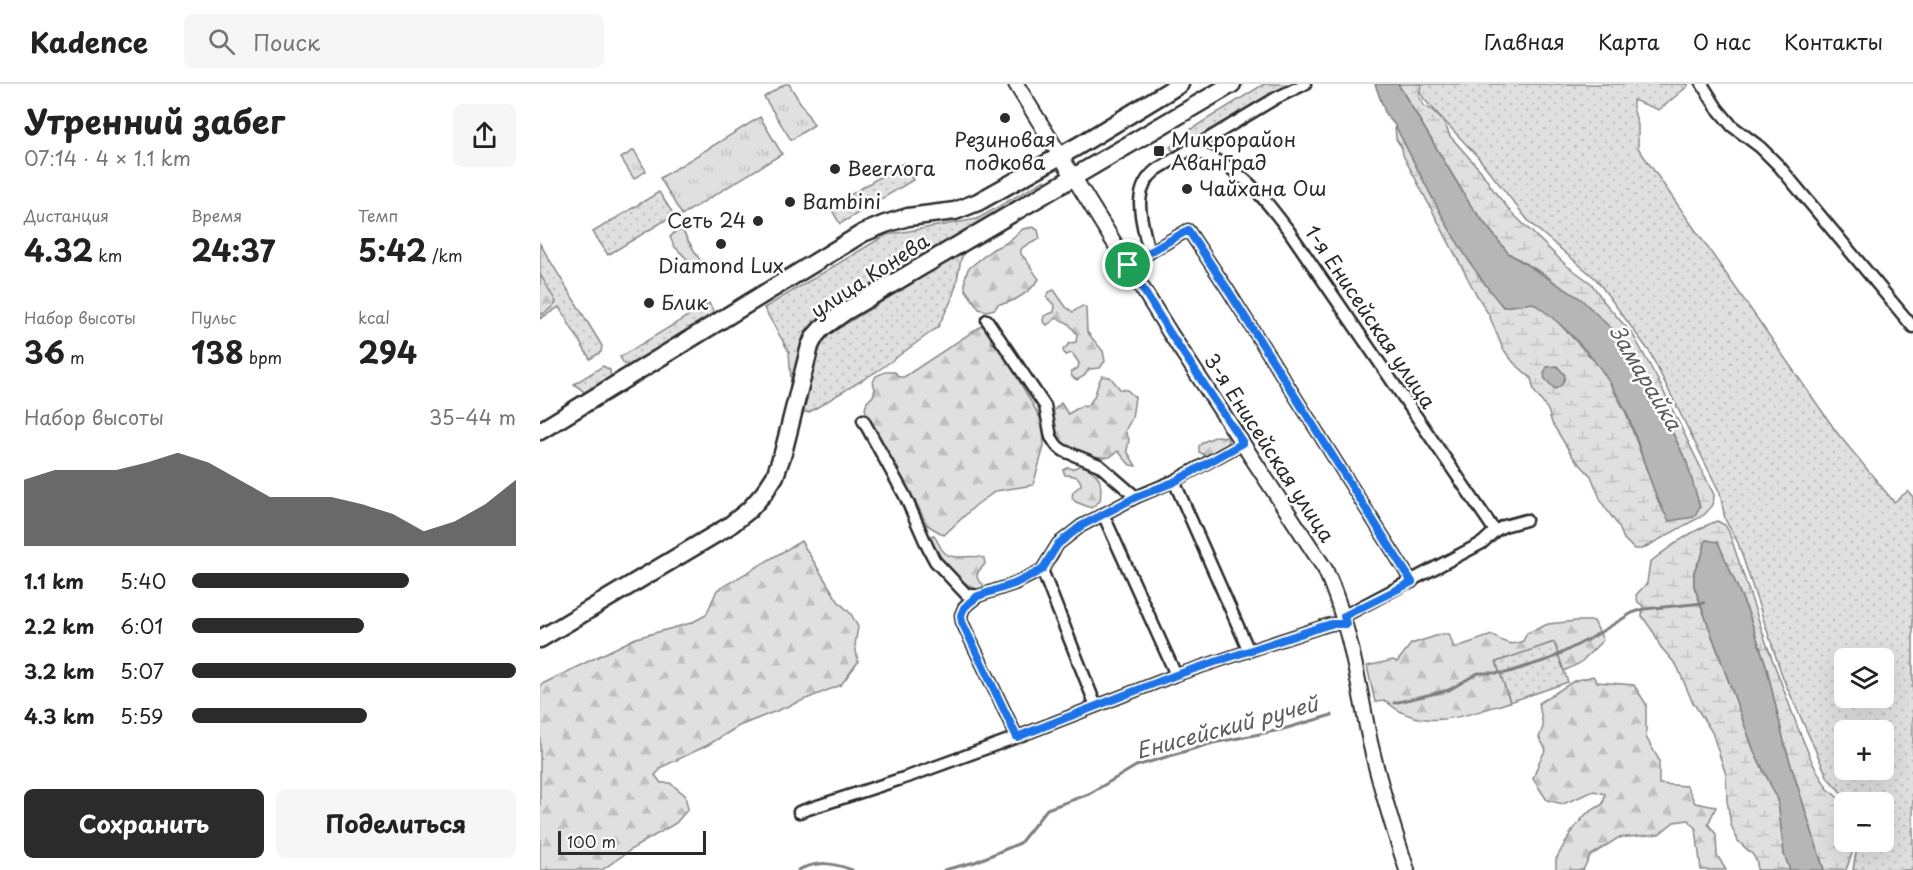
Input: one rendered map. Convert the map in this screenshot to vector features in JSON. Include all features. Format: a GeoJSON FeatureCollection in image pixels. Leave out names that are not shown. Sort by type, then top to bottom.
{"type":"FeatureCollection","features":[{"type":"Feature","properties":{"kind":"main road","name":"улица Конева"},"geometry":{"type":"LineString","coordinates":[[540,431],[863,233],[908,217],[955,211],[978,202],[1062,156],[1180,84]]}},
{"type":"Feature","properties":{"kind":"main road","name":"улица Конева"},"geometry":{"type":"LineString","coordinates":[[540,639],[729,526],[750,510],[775,476],[810,346],[822,328],[912,272],[1232,84]]}},
{"type":"Feature","properties":{"kind":"street","name":"3-я Енисейская улица"},"geometry":{"type":"LineString","coordinates":[[1016,84],[1170,333],[1325,569],[1345,620],[1379,776],[1407,870]]}},
{"type":"Feature","properties":{"kind":"street"},"geometry":{"type":"LineString","coordinates":[[1149,253],[1140,208],[1142,187],[1147,177],[1276,98],[1305,84]]}},
{"type":"Feature","properties":{"kind":"street"},"geometry":{"type":"LineString","coordinates":[[1702,84],[1732,126],[1761,147],[1779,166],[1913,327]]}},
{"type":"Feature","properties":{"kind":"street","name":"1-я Енисейская улица"},"geometry":{"type":"LineString","coordinates":[[1190,150],[1206,154],[1234,171],[1251,183],[1265,200],[1289,231],[1495,531]]}},
{"type":"Feature","properties":{"kind":"street"},"geometry":{"type":"LineString","coordinates":[[1128,265],[1188,230],[1412,582]]}},
{"type":"Feature","properties":{"kind":"street"},"geometry":{"type":"LineString","coordinates":[[987,320],[1045,406],[1051,437],[1057,446],[1064,452],[1099,465],[1136,497]]}},
{"type":"Feature","properties":{"kind":"street"},"geometry":{"type":"LineString","coordinates":[[863,420],[905,496],[936,561],[966,594],[978,596]]}},
{"type":"Feature","properties":{"kind":"street"},"geometry":{"type":"LineString","coordinates":[[1017,737],[962,622],[961,615],[964,608],[978,596],[1014,584],[1042,570],[1058,544],[1068,535],[1103,514],[1136,497],[1174,482],[1243,443]]}},
{"type":"Feature","properties":{"kind":"street"},"geometry":{"type":"LineString","coordinates":[[1174,482],[1249,651]]}},
{"type":"Feature","properties":{"kind":"street"},"geometry":{"type":"LineString","coordinates":[[1103,514],[1176,675]]}},
{"type":"Feature","properties":{"kind":"street"},"geometry":{"type":"LineString","coordinates":[[799,812],[910,776],[1176,675],[1345,620],[1482,543],[1503,526],[1526,520]]}},
{"type":"Feature","properties":{"kind":"street"},"geometry":{"type":"LineString","coordinates":[[1042,570],[1096,706]]}},
{"type":"Feature","properties":{"kind":"green space"},"geometry":{"type":"Polygon","coordinates":[[[785,84],[789,84],[814,125],[791,140],[764,97],[785,84]]]}},
{"type":"Feature","properties":{"kind":"green space"},"geometry":{"type":"Polygon","coordinates":[[[1264,84],[1294,84],[1175,154],[1170,147],[1191,129],[1264,84]]]}},
{"type":"Feature","properties":{"kind":"green space"},"geometry":{"type":"Polygon","coordinates":[[[1398,84],[1421,84],[1419,97],[1423,105],[1440,118],[1450,136],[1481,171],[1512,213],[1566,265],[1591,283],[1633,335],[1658,380],[1714,495],[1713,505],[1704,515],[1642,549],[1634,549],[1624,539],[1619,527],[1602,503],[1591,476],[1573,457],[1552,423],[1548,410],[1534,391],[1531,378],[1514,363],[1503,349],[1489,315],[1403,155],[1402,148],[1396,139],[1395,125],[1446,223],[1503,307],[1533,303],[1552,316],[1602,369],[1626,413],[1660,506],[1687,463],[1667,421],[1619,336],[1546,275],[1508,253],[1471,206],[1398,84]]]}},
{"type":"Feature","properties":{"kind":"green space"},"geometry":{"type":"Polygon","coordinates":[[[1416,84],[1688,84],[1659,110],[1633,100],[1638,125],[1638,148],[1838,434],[1894,502],[1908,491],[1913,497],[1913,870],[1853,870],[1856,852],[1894,852],[1894,792],[1841,792],[1828,778],[1783,678],[1738,543],[1725,519],[1720,493],[1649,351],[1596,279],[1530,223],[1477,156],[1424,99],[1416,84]]]}},
{"type":"Feature","properties":{"kind":"green space"},"geometry":{"type":"Polygon","coordinates":[[[760,117],[782,154],[682,215],[660,178],[760,117]]]}},
{"type":"Feature","properties":{"kind":"green space"},"geometry":{"type":"Polygon","coordinates":[[[634,150],[646,171],[634,179],[621,158],[634,150]]]}},
{"type":"Feature","properties":{"kind":"green space"},"geometry":{"type":"Polygon","coordinates":[[[903,163],[913,180],[840,224],[830,207],[903,163]]]}},
{"type":"Feature","properties":{"kind":"green space"},"geometry":{"type":"Polygon","coordinates":[[[1045,180],[1047,184],[807,329],[803,336],[789,391],[791,380],[789,352],[764,308],[886,235],[977,219],[1045,180]]]}},
{"type":"Feature","properties":{"kind":"green space"},"geometry":{"type":"Polygon","coordinates":[[[659,192],[674,215],[608,255],[593,232],[659,192]]]}},
{"type":"Feature","properties":{"kind":"green space"},"geometry":{"type":"Polygon","coordinates":[[[1033,227],[1038,230],[1040,239],[1021,249],[1021,254],[1039,279],[1026,292],[1015,299],[998,304],[995,309],[986,311],[979,309],[965,289],[968,269],[1023,229],[1033,227]]]}},
{"type":"Feature","properties":{"kind":"green space"},"geometry":{"type":"Polygon","coordinates":[[[682,230],[701,262],[694,266],[674,246],[670,237],[682,230]]]}},
{"type":"Feature","properties":{"kind":"green space"},"geometry":{"type":"Polygon","coordinates":[[[540,244],[602,346],[601,352],[590,359],[559,307],[540,319],[540,244]]]}},
{"type":"Feature","properties":{"kind":"green space"},"geometry":{"type":"Polygon","coordinates":[[[965,251],[951,301],[938,327],[879,370],[808,413],[801,411],[814,361],[829,334],[965,251]]]}},
{"type":"Feature","properties":{"kind":"green space"},"geometry":{"type":"Polygon","coordinates":[[[540,274],[556,302],[543,314],[540,312],[540,274]]]}},
{"type":"Feature","properties":{"kind":"green space"},"geometry":{"type":"Polygon","coordinates":[[[1054,290],[1066,307],[1073,312],[1082,306],[1086,308],[1087,332],[1103,351],[1105,361],[1100,368],[1089,369],[1077,380],[1072,377],[1071,372],[1078,368],[1079,363],[1072,353],[1065,355],[1063,350],[1070,343],[1076,342],[1077,334],[1068,323],[1057,318],[1047,325],[1043,321],[1044,316],[1054,312],[1055,306],[1046,297],[1054,290]]]}},
{"type":"Feature","properties":{"kind":"green space"},"geometry":{"type":"Polygon","coordinates":[[[709,303],[714,312],[697,327],[631,367],[624,364],[620,357],[709,303]]]}},
{"type":"Feature","properties":{"kind":"green space"},"geometry":{"type":"Polygon","coordinates":[[[984,324],[990,327],[991,342],[1000,347],[1043,423],[1044,447],[1033,485],[996,491],[976,505],[944,535],[927,525],[915,500],[897,477],[889,455],[880,446],[870,427],[865,409],[867,402],[873,396],[875,389],[873,382],[876,376],[885,372],[895,372],[899,377],[904,377],[984,324]]]}},
{"type":"Feature","properties":{"kind":"green space"},"geometry":{"type":"Polygon","coordinates":[[[603,366],[610,370],[611,379],[587,394],[574,384],[603,366]]]}},
{"type":"Feature","properties":{"kind":"green space"},"geometry":{"type":"Polygon","coordinates":[[[1102,376],[1110,377],[1120,389],[1127,390],[1135,397],[1132,418],[1125,431],[1129,439],[1127,451],[1136,466],[1130,465],[1118,451],[1110,457],[1092,457],[1083,452],[1074,451],[1060,442],[1052,421],[1054,410],[1061,403],[1068,414],[1089,404],[1102,376]]]}},
{"type":"Feature","properties":{"kind":"green space"},"geometry":{"type":"Polygon","coordinates":[[[1217,436],[1228,437],[1228,447],[1208,457],[1199,452],[1199,446],[1203,442],[1217,436]]]}},
{"type":"Feature","properties":{"kind":"green space"},"geometry":{"type":"Polygon","coordinates":[[[1081,465],[1099,478],[1100,501],[1091,508],[1072,498],[1073,492],[1081,485],[1079,479],[1065,475],[1063,470],[1081,465]]]}},
{"type":"Feature","properties":{"kind":"green space"},"geometry":{"type":"Polygon","coordinates":[[[1717,521],[1725,525],[1729,532],[1798,728],[1813,764],[1827,788],[1834,794],[1834,852],[1852,852],[1846,870],[1824,870],[1785,746],[1766,665],[1748,612],[1718,543],[1706,540],[1694,571],[1694,586],[1754,751],[1778,800],[1784,854],[1790,870],[1757,870],[1757,862],[1753,855],[1738,841],[1731,825],[1726,775],[1712,732],[1692,701],[1677,666],[1660,646],[1642,616],[1643,606],[1638,602],[1636,595],[1647,583],[1650,562],[1699,529],[1717,521]]]}},
{"type":"Feature","properties":{"kind":"green space"},"geometry":{"type":"Polygon","coordinates":[[[934,535],[948,555],[984,558],[985,564],[977,577],[984,589],[979,591],[961,581],[937,556],[928,537],[934,535]]]}},
{"type":"Feature","properties":{"kind":"green space"},"geometry":{"type":"Polygon","coordinates":[[[801,541],[838,601],[851,614],[858,627],[855,645],[858,662],[841,685],[739,726],[708,745],[664,766],[655,775],[661,783],[670,783],[685,795],[688,809],[676,823],[602,870],[540,870],[540,685],[636,638],[691,623],[706,615],[717,590],[801,541]]]}},
{"type":"Feature","properties":{"kind":"green space"},"geometry":{"type":"Polygon","coordinates":[[[1594,621],[1603,640],[1580,663],[1564,671],[1554,642],[1496,662],[1510,702],[1462,716],[1430,719],[1415,717],[1400,711],[1386,701],[1375,702],[1367,666],[1393,660],[1397,662],[1411,644],[1449,634],[1454,648],[1492,635],[1514,644],[1523,641],[1527,633],[1548,624],[1594,621]]]}},
{"type":"Feature","properties":{"kind":"green space"},"geometry":{"type":"Polygon","coordinates":[[[1554,642],[1568,682],[1510,702],[1496,662],[1554,642]]]}},
{"type":"Feature","properties":{"kind":"green space"},"geometry":{"type":"Polygon","coordinates":[[[1593,676],[1597,682],[1634,685],[1646,704],[1646,737],[1659,760],[1659,784],[1687,786],[1695,803],[1716,807],[1708,824],[1716,834],[1717,855],[1726,870],[1701,870],[1696,829],[1689,820],[1674,822],[1659,834],[1618,838],[1590,856],[1583,870],[1556,870],[1556,859],[1572,831],[1586,814],[1603,804],[1605,794],[1594,791],[1563,804],[1547,800],[1533,779],[1546,749],[1539,738],[1543,727],[1539,703],[1574,681],[1593,676]]]}},
{"type":"Feature","properties":{"kind":"shaded area"},"geometry":{"type":"Polygon","coordinates":[[[1375,84],[1398,84],[1471,206],[1508,253],[1581,299],[1619,336],[1667,421],[1687,463],[1700,507],[1694,517],[1669,521],[1656,495],[1627,414],[1610,382],[1587,352],[1561,325],[1533,303],[1503,307],[1486,286],[1457,242],[1395,125],[1386,115],[1375,84]]]}},
{"type":"Feature","properties":{"kind":"shaded area"},"geometry":{"type":"Polygon","coordinates":[[[1557,366],[1565,375],[1562,384],[1555,389],[1545,379],[1544,373],[1547,367],[1557,366]]]}},
{"type":"Feature","properties":{"kind":"shaded area"},"geometry":{"type":"Polygon","coordinates":[[[1706,540],[1718,542],[1748,612],[1766,665],[1785,746],[1824,870],[1790,870],[1784,854],[1778,800],[1754,751],[1694,586],[1694,571],[1706,540]]]}},
{"type":"Feature","properties":{"kind":"waterway","name":"Енисейский ручей"},"geometry":{"type":"LineString","coordinates":[[1394,703],[1449,690],[1478,673],[1506,673],[1550,659],[1632,613],[1644,609],[1704,603]]}},
{"type":"Feature","properties":{"kind":"waterway","name":"Енисейский ручей"},"geometry":{"type":"LineString","coordinates":[[944,870],[975,862],[1020,843],[1047,809],[1089,794],[1136,766],[1213,743],[1280,730],[1332,715]]}},
{"type":"Feature","properties":{"kind":"waterway","name":"Енисейский ручей"},"geometry":{"type":"LineString","coordinates":[[798,870],[812,865],[825,864],[838,865],[852,870]]}},
{"type":"Feature","properties":{"kind":"place","name":"Резиновая подкова"},"geometry":{"type":"Point","coordinates":[1005,118]}},
{"type":"Feature","properties":{"kind":"place","name":"Микрорайон АванГрад"},"geometry":{"type":"Point","coordinates":[1159,151]}},
{"type":"Feature","properties":{"kind":"place","name":"Beerлога"},"geometry":{"type":"Point","coordinates":[835,169]}},
{"type":"Feature","properties":{"kind":"place","name":"Чайхана Ош"},"geometry":{"type":"Point","coordinates":[1187,189]}},
{"type":"Feature","properties":{"kind":"place","name":"Bambini"},"geometry":{"type":"Point","coordinates":[790,202]}},
{"type":"Feature","properties":{"kind":"place","name":"Сеть 24"},"geometry":{"type":"Point","coordinates":[758,221]}},
{"type":"Feature","properties":{"kind":"place","name":"Diamond Lux"},"geometry":{"type":"Point","coordinates":[721,244]}},
{"type":"Feature","properties":{"kind":"place","name":"Блик"},"geometry":{"type":"Point","coordinates":[649,303]}},
{"type":"Feature","properties":{"kind":"route"},"geometry":{"type":"LineString","coordinates":[[1188,230],[1412,582],[1344,616],[1346,624],[1321,627],[1176,675],[1017,737],[962,622],[961,615],[964,608],[978,596],[1000,590],[1042,570],[1058,544],[1081,526],[1136,497],[1174,482],[1243,443],[1128,265],[1188,230]]}},
{"type":"Feature","properties":{"kind":"water label","name":"Замарайка"},"geometry":{"type":"Point","coordinates":[1645,378]}}]}
